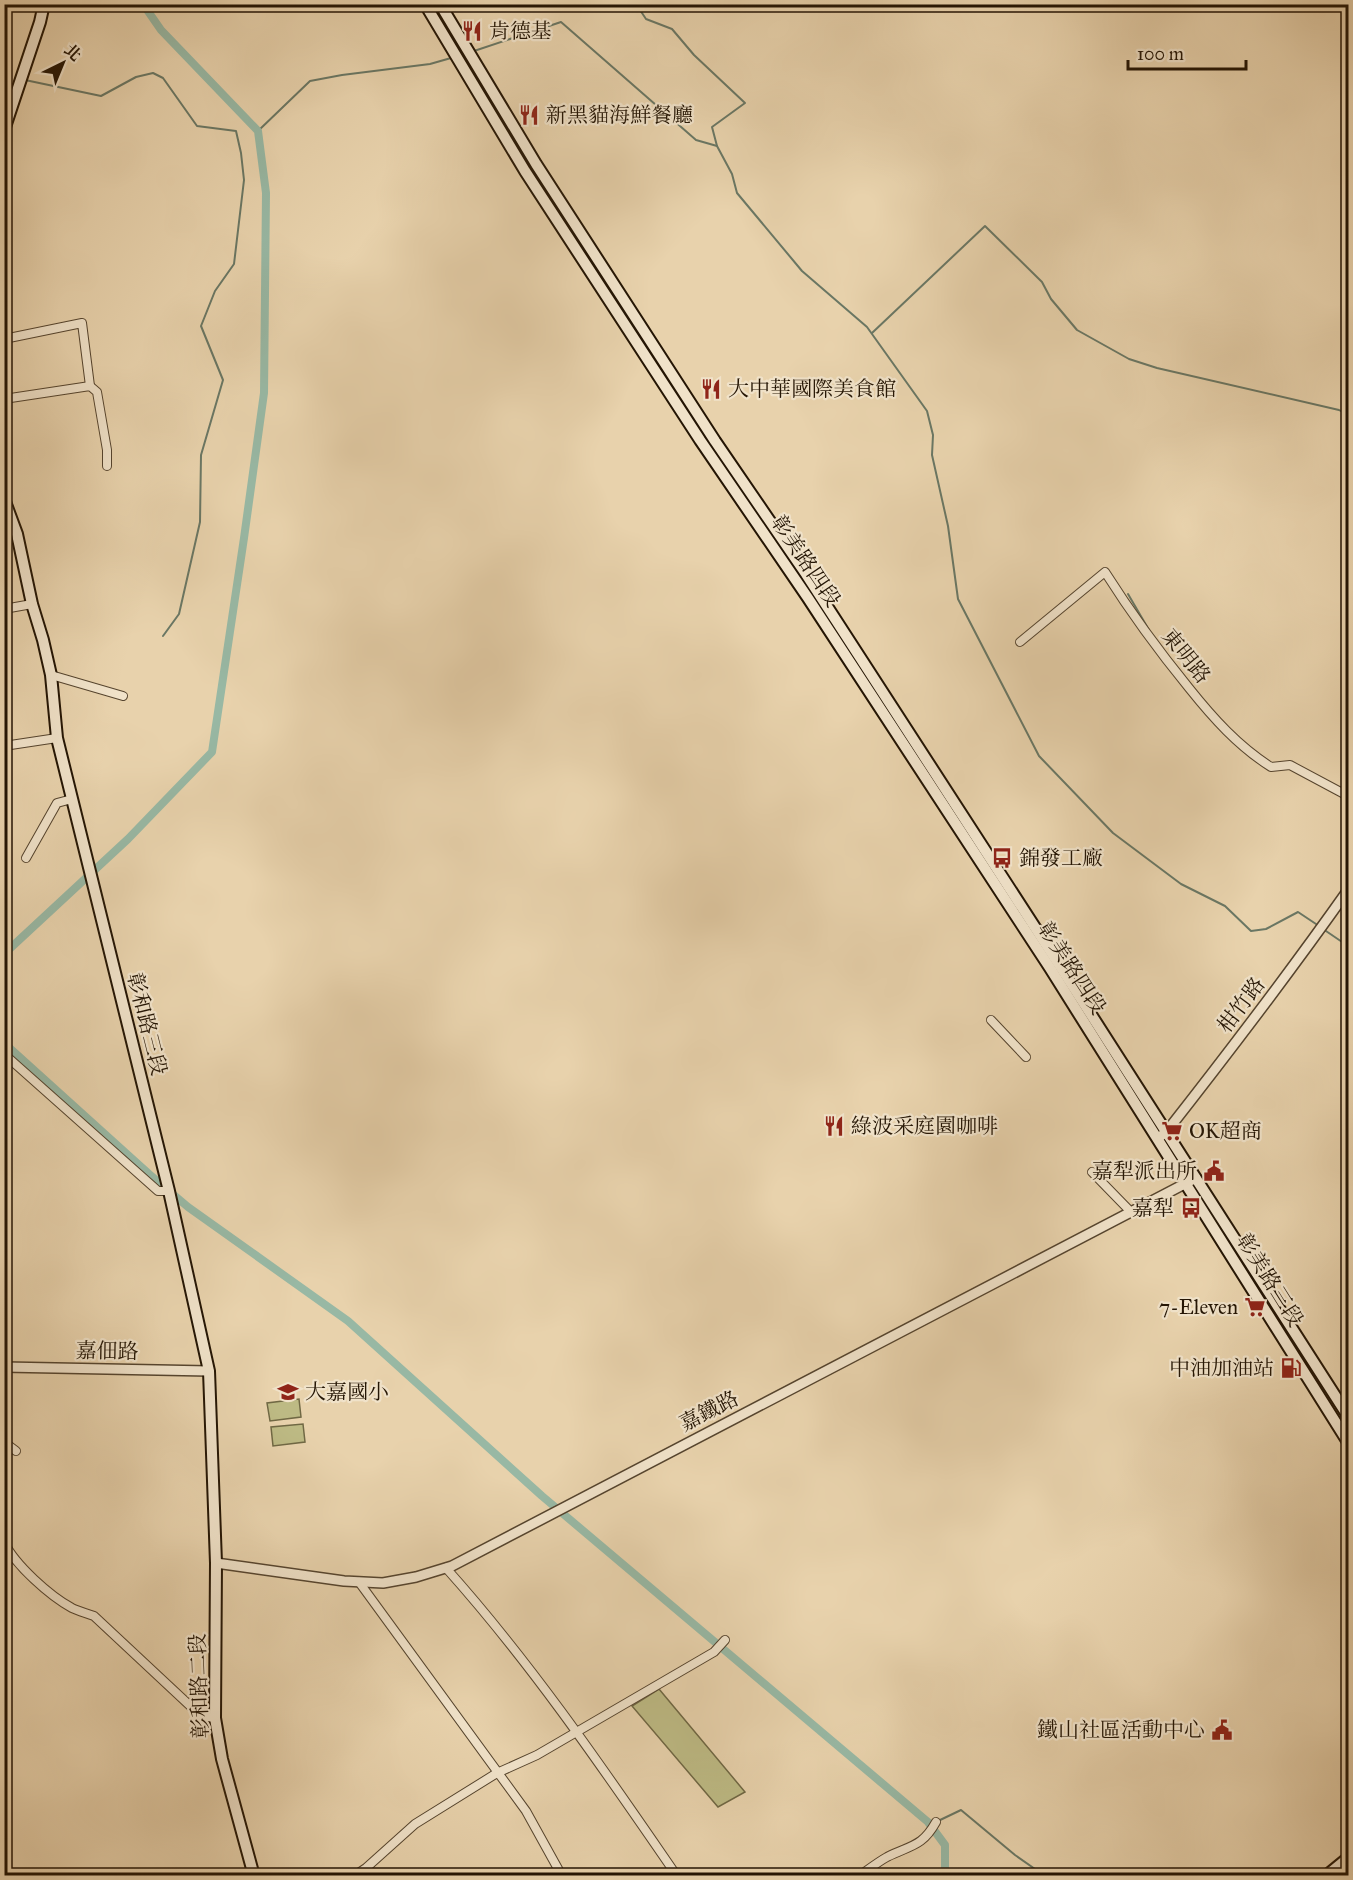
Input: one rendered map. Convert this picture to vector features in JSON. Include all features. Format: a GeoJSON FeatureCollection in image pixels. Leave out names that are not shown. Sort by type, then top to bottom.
{"type":"FeatureCollection","features":[{"type":"Feature","properties":{"kind":"main road"},"geometry":{"type":"LineString","coordinates":[[4,130],[44,4]]}},
{"type":"Feature","properties":{"kind":"main road","name":"彰美路四段"},"geometry":{"type":"LineString","coordinates":[[425,4],[525,171],[612,306],[818,613],[1158,1138]]}},
{"type":"Feature","properties":{"kind":"main road","name":"彰美路四段"},"geometry":{"type":"LineString","coordinates":[[440,4],[536,164],[715,441],[806,574],[1167,1131]]}},
{"type":"Feature","properties":{"kind":"main road"},"geometry":{"type":"LineString","coordinates":[[525,171],[536,164]]}},
{"type":"Feature","properties":{"kind":"main road"},"geometry":{"type":"LineString","coordinates":[[612,306],[623,296]]}},
{"type":"Feature","properties":{"kind":"main road","name":"彰和路三段"},"geometry":{"type":"LineString","coordinates":[[4,499],[17,534],[32,604],[43,640],[51,675],[57,738],[169,1191],[209,1371],[216,1563]]}},
{"type":"Feature","properties":{"kind":"main road","name":"彰美路三段"},"geometry":{"type":"LineString","coordinates":[[1167,1131],[1191,1181],[1348,1442]]}},
{"type":"Feature","properties":{"kind":"main road","name":"彰美路三段"},"geometry":{"type":"LineString","coordinates":[[1158,1138],[1191,1181],[1348,1416]]}},
{"type":"Feature","properties":{"kind":"main road","name":"彰和路二段"},"geometry":{"type":"LineString","coordinates":[[216,1563],[215,1718],[222,1759],[254,1875]]}},
{"type":"Feature","properties":{"kind":"main road"},"geometry":{"type":"LineString","coordinates":[[1326,1875],[1348,1858]]}},
{"type":"Feature","properties":{"kind":"street"},"geometry":{"type":"LineString","coordinates":[[4,339],[82,323],[90,386],[97,392],[107,450],[107,466]]}},
{"type":"Feature","properties":{"kind":"street"},"geometry":{"type":"LineString","coordinates":[[4,399],[90,386]]}},
{"type":"Feature","properties":{"kind":"street","name":"東明路"},"geometry":{"type":"LineString","coordinates":[[1020,642],[1105,572],[1157,649],[1233,738],[1271,767],[1290,765],[1348,796]]}},
{"type":"Feature","properties":{"kind":"street"},"geometry":{"type":"LineString","coordinates":[[4,609],[32,604]]}},
{"type":"Feature","properties":{"kind":"street"},"geometry":{"type":"LineString","coordinates":[[51,675],[123,696]]}},
{"type":"Feature","properties":{"kind":"street"},"geometry":{"type":"LineString","coordinates":[[4,746],[57,738]]}},
{"type":"Feature","properties":{"kind":"street"},"geometry":{"type":"LineString","coordinates":[[27,858],[57,803],[72,799]]}},
{"type":"Feature","properties":{"kind":"street","name":"柑竹路"},"geometry":{"type":"LineString","coordinates":[[1158,1138],[1167,1131],[1304,953],[1348,890]]}},
{"type":"Feature","properties":{"kind":"street"},"geometry":{"type":"LineString","coordinates":[[991,1020],[1026,1057]]}},
{"type":"Feature","properties":{"kind":"street"},"geometry":{"type":"LineString","coordinates":[[4,1054],[158,1191],[169,1191]]}},
{"type":"Feature","properties":{"kind":"street"},"geometry":{"type":"LineString","coordinates":[[1092,1172],[1130,1211]]}},
{"type":"Feature","properties":{"kind":"street","name":"嘉鐵路"},"geometry":{"type":"LineString","coordinates":[[216,1563],[359,1582],[383,1583],[416,1577],[446,1568],[1191,1181]]}},
{"type":"Feature","properties":{"kind":"street","name":"嘉佃路"},"geometry":{"type":"LineString","coordinates":[[4,1367],[209,1371]]}},
{"type":"Feature","properties":{"kind":"street"},"geometry":{"type":"LineString","coordinates":[[4,1442],[16,1451]]}},
{"type":"Feature","properties":{"kind":"street"},"geometry":{"type":"LineString","coordinates":[[4,1542],[10,1554],[56,1598],[72,1608],[94,1616],[201,1716],[215,1718]]}},
{"type":"Feature","properties":{"kind":"street"},"geometry":{"type":"LineString","coordinates":[[446,1568],[510,1642],[677,1875]]}},
{"type":"Feature","properties":{"kind":"street"},"geometry":{"type":"LineString","coordinates":[[359,1582],[526,1811],[562,1875]]}},
{"type":"Feature","properties":{"kind":"street"},"geometry":{"type":"LineString","coordinates":[[354,1875],[366,1868],[415,1824],[497,1773],[537,1755],[714,1652],[723,1642]]}},
{"type":"Feature","properties":{"kind":"street"},"geometry":{"type":"LineString","coordinates":[[859,1875],[927,1837],[936,1822]]}},
{"type":"Feature","properties":{"kind":"shaded area"},"geometry":{"type":"Polygon","coordinates":[[[299,1399],[301,1417],[270,1421],[267,1403],[299,1399]]]}},
{"type":"Feature","properties":{"kind":"shaded area"},"geometry":{"type":"Polygon","coordinates":[[[303,1424],[305,1442],[273,1446],[271,1427],[303,1424]]]}},
{"type":"Feature","properties":{"kind":"shaded area"},"geometry":{"type":"Polygon","coordinates":[[[659,1689],[745,1792],[718,1807],[632,1706],[659,1689]]]}},
{"type":"Feature","properties":{"kind":"waterway"},"geometry":{"type":"LineString","coordinates":[[4,954],[128,839],[212,752],[244,538],[264,393],[266,193],[258,131],[161,30],[143,4]]}},
{"type":"Feature","properties":{"kind":"waterway"},"geometry":{"type":"LineString","coordinates":[[638,4],[646,19],[672,29],[694,55],[745,103],[712,127],[717,146]]}},
{"type":"Feature","properties":{"kind":"waterway"},"geometry":{"type":"LineString","coordinates":[[471,52],[561,22],[696,140],[717,146],[732,174],[737,193],[802,271],[867,327],[927,411],[933,435],[932,455],[948,526],[958,599],[1039,756],[1113,833],[1181,884],[1225,906],[1251,931],[1266,929],[1298,912],[1319,926]]}},
{"type":"Feature","properties":{"kind":"waterway"},"geometry":{"type":"LineString","coordinates":[[258,131],[310,81],[430,64],[451,58]]}},
{"type":"Feature","properties":{"kind":"waterway"},"geometry":{"type":"LineString","coordinates":[[25,80],[101,96],[136,77],[153,73],[163,78],[197,126],[236,131],[244,180],[234,264],[215,291],[201,326],[223,380],[201,455],[200,522],[179,614],[163,636]]}},
{"type":"Feature","properties":{"kind":"waterway"},"geometry":{"type":"LineString","coordinates":[[872,333],[985,226],[1042,282],[1051,299],[1077,330],[1129,359],[1157,368],[1339,410],[1348,415]]}},
{"type":"Feature","properties":{"kind":"waterway"},"geometry":{"type":"LineString","coordinates":[[1128,594],[1149,630]]}},
{"type":"Feature","properties":{"kind":"waterway"},"geometry":{"type":"LineString","coordinates":[[1323,929],[1348,946]]}},
{"type":"Feature","properties":{"kind":"waterway"},"geometry":{"type":"LineString","coordinates":[[4,1043],[188,1207],[348,1321],[542,1496],[928,1822],[945,1845],[945,1876]]}},
{"type":"Feature","properties":{"kind":"waterway"},"geometry":{"type":"LineString","coordinates":[[938,1821],[961,1810],[1015,1855],[1045,1876]]}},
{"type":"Feature","properties":{"kind":"place","name":"肯德基"},"geometry":{"type":"Point","coordinates":[472,31]}},
{"type":"Feature","properties":{"kind":"place","name":"新黑貓海鮮餐廳"},"geometry":{"type":"Point","coordinates":[529,115]}},
{"type":"Feature","properties":{"kind":"place","name":"大中華國際美食館"},"geometry":{"type":"Point","coordinates":[711,389]}},
{"type":"Feature","properties":{"kind":"place","name":"錦發工廠"},"geometry":{"type":"Point","coordinates":[1002,858]}},
{"type":"Feature","properties":{"kind":"place","name":"綠波采庭園咖啡"},"geometry":{"type":"Point","coordinates":[834,1126]}},
{"type":"Feature","properties":{"kind":"place","name":"OK超商"},"geometry":{"type":"Point","coordinates":[1172,1131]}},
{"type":"Feature","properties":{"kind":"place","name":"嘉犁派出所"},"geometry":{"type":"Point","coordinates":[1214,1171]}},
{"type":"Feature","properties":{"kind":"place","name":"嘉犁"},"geometry":{"type":"Point","coordinates":[1191,1208]}},
{"type":"Feature","properties":{"kind":"place","name":"7-Eleven"},"geometry":{"type":"Point","coordinates":[1255,1307]}},
{"type":"Feature","properties":{"kind":"place","name":"中油加油站"},"geometry":{"type":"Point","coordinates":[1291,1368]}},
{"type":"Feature","properties":{"kind":"place","name":"大嘉國小"},"geometry":{"type":"Point","coordinates":[288,1392]}},
{"type":"Feature","properties":{"kind":"place","name":"鐵山社區活動中心"},"geometry":{"type":"Point","coordinates":[1222,1730]}}]}
